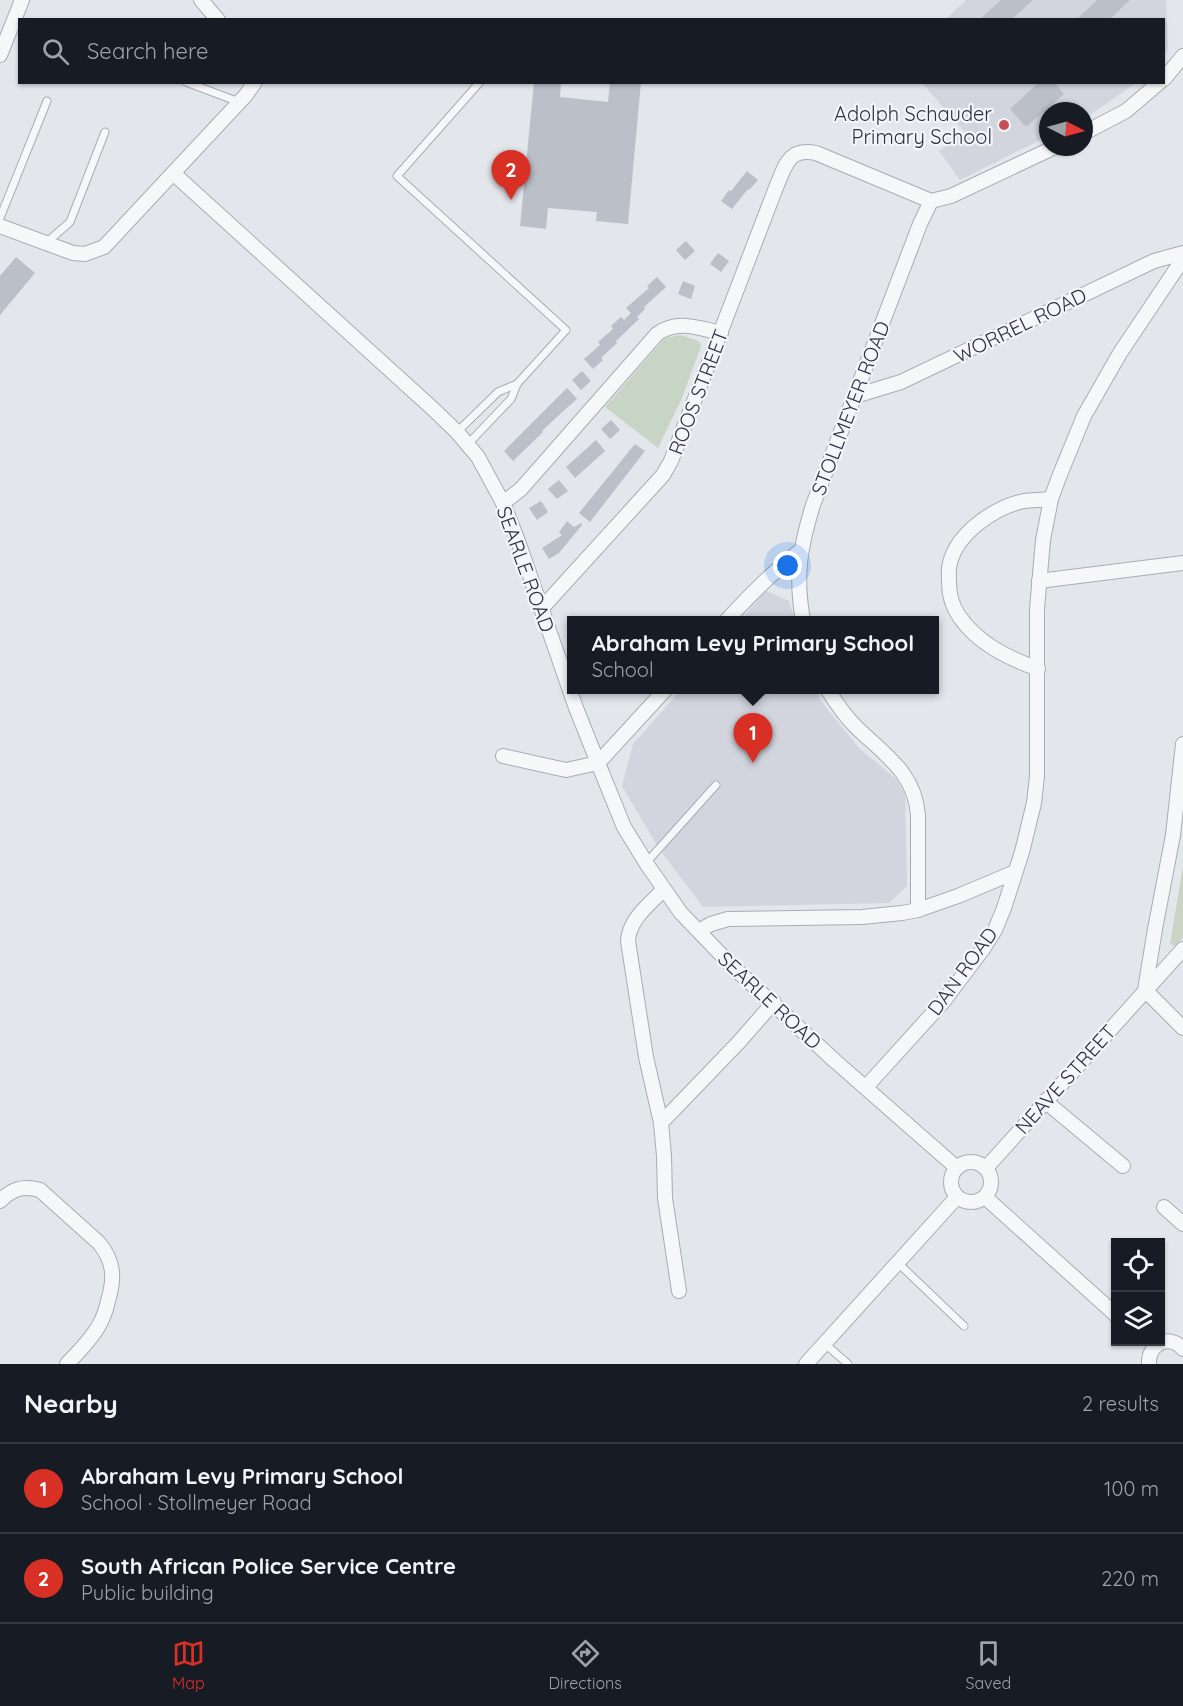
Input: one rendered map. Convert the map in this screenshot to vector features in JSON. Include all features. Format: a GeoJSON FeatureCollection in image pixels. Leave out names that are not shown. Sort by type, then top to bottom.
{"type":"FeatureCollection","features":[{"type":"Feature","properties":{"kind":"street"},"geometry":{"type":"LineString","coordinates":[[0,55],[22,0]]}},
{"type":"Feature","properties":{"kind":"street"},"geometry":{"type":"LineString","coordinates":[[207,2],[217,18]]}},
{"type":"Feature","properties":{"kind":"street"},"geometry":{"type":"LineString","coordinates":[[1165,78],[1183,56]]}},
{"type":"Feature","properties":{"kind":"street"},"geometry":{"type":"LineString","coordinates":[[0,226],[78,254],[101,249],[253,84]]}},
{"type":"Feature","properties":{"kind":"street"},"geometry":{"type":"LineString","coordinates":[[1093,128],[1126,111],[1158,84]]}},
{"type":"Feature","properties":{"kind":"street","name":"ROOS STREET"},"geometry":{"type":"LineString","coordinates":[[541,609],[663,475],[678,446],[786,163],[795,154],[808,151],[931,201]]}},
{"type":"Feature","properties":{"kind":"street"},"geometry":{"type":"LineString","coordinates":[[931,201],[951,196],[1039,155]]}},
{"type":"Feature","properties":{"kind":"street","name":"SEARLE ROAD"},"geometry":{"type":"LineString","coordinates":[[173,173],[468,444],[478,457],[503,503],[567,683]]}},
{"type":"Feature","properties":{"kind":"street","name":"STOLLMEYER ROAD"},"geometry":{"type":"LineString","coordinates":[[802,616],[798,579],[800,551],[813,505],[920,224],[931,201]]}},
{"type":"Feature","properties":{"kind":"street","name":"WORREL ROAD"},"geometry":{"type":"LineString","coordinates":[[855,396],[901,382],[1154,261],[1183,253]]}},
{"type":"Feature","properties":{"kind":"street","name":"DAN ROAD"},"geometry":{"type":"LineString","coordinates":[[866,1087],[943,1002],[983,950],[1004,908],[1034,803],[1037,776],[1037,609],[1043,540],[1051,500],[1084,416],[1120,353],[1183,259]]}},
{"type":"Feature","properties":{"kind":"street"},"geometry":{"type":"LineString","coordinates":[[503,503],[521,489],[657,334],[669,327],[682,325],[721,333]]}},
{"type":"Feature","properties":{"kind":"street"},"geometry":{"type":"LineString","coordinates":[[1038,669],[1005,656],[975,635],[964,624],[952,603],[949,574],[950,564],[958,544],[984,519],[1022,502],[1051,500]]}},
{"type":"Feature","properties":{"kind":"street"},"geometry":{"type":"LineString","coordinates":[[731,616],[751,593],[800,551]]}},
{"type":"Feature","properties":{"kind":"street"},"geometry":{"type":"LineString","coordinates":[[1039,581],[1183,563]]}},
{"type":"Feature","properties":{"kind":"street","name":"SEARLE ROAD"},"geometry":{"type":"LineString","coordinates":[[571,694],[624,827],[681,913],[732,966],[774,1002],[835,1061],[957,1168]]}},
{"type":"Feature","properties":{"kind":"street"},"geometry":{"type":"LineString","coordinates":[[503,756],[566,770],[598,763],[661,694]]}},
{"type":"Feature","properties":{"kind":"street"},"geometry":{"type":"LineString","coordinates":[[831,694],[847,717],[895,764],[914,790],[918,815],[918,910]]}},
{"type":"Feature","properties":{"kind":"street"},"geometry":{"type":"LineString","coordinates":[[1183,744],[1173,835],[1145,990],[1183,1028]]}},
{"type":"Feature","properties":{"kind":"street"},"geometry":{"type":"LineString","coordinates":[[699,931],[711,924],[728,919],[862,917],[918,910],[1015,872]]}},
{"type":"Feature","properties":{"kind":"street"},"geometry":{"type":"LineString","coordinates":[[664,889],[633,922],[628,941],[646,1058],[661,1123],[664,1198],[679,1291]]}},
{"type":"Feature","properties":{"kind":"street","name":"NEAVE STREET"},"geometry":{"type":"LineString","coordinates":[[986,1168],[1183,949]]}},
{"type":"Feature","properties":{"kind":"street"},"geometry":{"type":"LineString","coordinates":[[661,1123],[740,1042],[774,1002]]}},
{"type":"Feature","properties":{"kind":"street"},"geometry":{"type":"LineString","coordinates":[[1046,1101],[1123,1166]]}},
{"type":"Feature","properties":{"kind":"street"},"geometry":{"type":"LineString","coordinates":[[968,1162],[975,1162],[986,1168],[991,1180],[989,1192],[979,1202],[964,1202],[957,1197],[951,1186],[951,1179],[957,1168],[968,1162]]}},
{"type":"Feature","properties":{"kind":"street"},"geometry":{"type":"LineString","coordinates":[[0,1202],[11,1191],[18,1188],[31,1187],[40,1190],[106,1252],[112,1267],[112,1288],[102,1320],[67,1364]]}},
{"type":"Feature","properties":{"kind":"street"},"geometry":{"type":"LineString","coordinates":[[806,1364],[957,1197]]}},
{"type":"Feature","properties":{"kind":"street"},"geometry":{"type":"LineString","coordinates":[[985,1197],[1111,1310]]}},
{"type":"Feature","properties":{"kind":"street"},"geometry":{"type":"LineString","coordinates":[[1164,1207],[1183,1224]]}},
{"type":"Feature","properties":{"kind":"street"},"geometry":{"type":"LineString","coordinates":[[1165,1341],[1182,1346]]}},
{"type":"Feature","properties":{"kind":"street"},"geometry":{"type":"LineString","coordinates":[[1149,1346],[1149,1364]]}},
{"type":"Feature","properties":{"kind":"lane"},"geometry":{"type":"LineString","coordinates":[[191,84],[239,102]]}},
{"type":"Feature","properties":{"kind":"lane"},"geometry":{"type":"LineString","coordinates":[[468,444],[511,399],[517,384],[566,330],[396,176],[478,84]]}},
{"type":"Feature","properties":{"kind":"lane"},"geometry":{"type":"LineString","coordinates":[[0,218],[47,101]]}},
{"type":"Feature","properties":{"kind":"lane"},"geometry":{"type":"LineString","coordinates":[[46,243],[70,222],[105,132]]}},
{"type":"Feature","properties":{"kind":"lane"},"geometry":{"type":"LineString","coordinates":[[457,432],[498,392],[517,384]]}},
{"type":"Feature","properties":{"kind":"lane"},"geometry":{"type":"LineString","coordinates":[[646,863],[716,785]]}},
{"type":"Feature","properties":{"kind":"lane"},"geometry":{"type":"LineString","coordinates":[[898,1263],[964,1326]]}},
{"type":"Feature","properties":{"kind":"lane"},"geometry":{"type":"LineString","coordinates":[[825,1344],[848,1364]]}},
{"type":"Feature","properties":{"kind":"shaded area"},"geometry":{"type":"Polygon","coordinates":[[[966,0],[1166,0],[1168,48],[1165,55],[1165,18],[947,18],[966,0]]]}},
{"type":"Feature","properties":{"kind":"shaded area","name":"Adolph Schauder Primary School"},"geometry":{"type":"Polygon","coordinates":[[[923,84],[1135,84],[1093,113],[1093,102],[1039,102],[1039,140],[960,180],[939,151],[965,132],[923,84]]]}},
{"type":"Feature","properties":{"kind":"shaded area"},"geometry":{"type":"Polygon","coordinates":[[[766,591],[789,601],[794,616],[744,616],[766,591]]]}},
{"type":"Feature","properties":{"kind":"shaded area"},"geometry":{"type":"Polygon","coordinates":[[[677,694],[818,694],[859,748],[896,779],[905,795],[907,886],[889,903],[703,907],[659,849],[622,786],[633,744],[677,694]]]}},
{"type":"Feature","properties":{"kind":"green space"},"geometry":{"type":"Polygon","coordinates":[[[680,335],[699,341],[701,346],[682,398],[658,448],[605,407],[665,338],[680,335]]]}},
{"type":"Feature","properties":{"kind":"green space"},"geometry":{"type":"Polygon","coordinates":[[[1183,866],[1183,937],[1176,946],[1170,944],[1183,866]]]}},
{"type":"Feature","properties":{"kind":"building"},"geometry":{"type":"Polygon","coordinates":[[[1001,0],[1033,0],[1013,18],[981,18],[1001,0]]]}},
{"type":"Feature","properties":{"kind":"building"},"geometry":{"type":"Polygon","coordinates":[[[1097,0],[1130,0],[1111,18],[1078,18],[1097,0]]]}},
{"type":"Feature","properties":{"kind":"building"},"geometry":{"type":"Polygon","coordinates":[[[534,84],[561,84],[560,97],[608,102],[610,84],[641,84],[628,224],[596,221],[597,212],[548,208],[546,229],[520,226],[534,84]]]}},
{"type":"Feature","properties":{"kind":"building"},"geometry":{"type":"Polygon","coordinates":[[[1037,84],[1056,84],[1064,94],[1055,102],[1039,102],[1039,116],[1026,127],[1010,109],[1037,84]]]}},
{"type":"Feature","properties":{"kind":"building"},"geometry":{"type":"Polygon","coordinates":[[[747,171],[758,180],[732,209],[721,201],[747,171]]]}},
{"type":"Feature","properties":{"kind":"building"},"geometry":{"type":"Polygon","coordinates":[[[686,241],[695,251],[685,260],[676,250],[686,241]]]}},
{"type":"Feature","properties":{"kind":"building"},"geometry":{"type":"Polygon","coordinates":[[[718,253],[729,261],[721,272],[710,264],[718,253]]]}},
{"type":"Feature","properties":{"kind":"building"},"geometry":{"type":"Polygon","coordinates":[[[16,257],[35,273],[0,315],[0,276],[16,257]]]}},
{"type":"Feature","properties":{"kind":"building"},"geometry":{"type":"Polygon","coordinates":[[[657,277],[666,287],[644,307],[645,309],[637,317],[639,319],[616,341],[617,343],[593,369],[584,359],[600,345],[598,342],[613,329],[611,326],[621,317],[624,320],[631,313],[626,308],[649,288],[647,286],[657,277]]]}},
{"type":"Feature","properties":{"kind":"building"},"geometry":{"type":"Polygon","coordinates":[[[683,281],[695,286],[691,299],[678,294],[683,281]]]}},
{"type":"Feature","properties":{"kind":"building"},"geometry":{"type":"Polygon","coordinates":[[[582,371],[591,381],[581,390],[572,380],[582,371]]]}},
{"type":"Feature","properties":{"kind":"building"},"geometry":{"type":"Polygon","coordinates":[[[567,388],[577,399],[513,461],[504,451],[567,388]]]}},
{"type":"Feature","properties":{"kind":"building"},"geometry":{"type":"Polygon","coordinates":[[[611,420],[620,430],[610,439],[601,429],[611,420]]]}},
{"type":"Feature","properties":{"kind":"building"},"geometry":{"type":"Polygon","coordinates":[[[596,440],[605,451],[575,478],[566,467],[596,440]]]}},
{"type":"Feature","properties":{"kind":"building"},"geometry":{"type":"Polygon","coordinates":[[[635,444],[645,451],[590,522],[579,513],[635,444]]]}},
{"type":"Feature","properties":{"kind":"building"},"geometry":{"type":"Polygon","coordinates":[[[559,480],[568,491],[557,499],[548,489],[559,480]]]}},
{"type":"Feature","properties":{"kind":"building"},"geometry":{"type":"Polygon","coordinates":[[[541,501],[548,512],[537,520],[529,508],[541,501]]]}},
{"type":"Feature","properties":{"kind":"building"},"geometry":{"type":"Polygon","coordinates":[[[567,521],[574,527],[581,523],[582,525],[559,553],[549,559],[542,548],[562,535],[559,532],[567,521]]]}},
{"type":"Feature","properties":{"kind":"place","name":"Adolph Schauder Primary School"},"geometry":{"type":"Point","coordinates":[1004,125]}},
{"type":"Feature","properties":{"kind":"place","name":"South African Police Service Centre"},"geometry":{"type":"Point","coordinates":[511,200]}},
{"type":"Feature","properties":{"kind":"place","name":"Abraham Levy Primary School"},"geometry":{"type":"Point","coordinates":[753,763]}}]}
